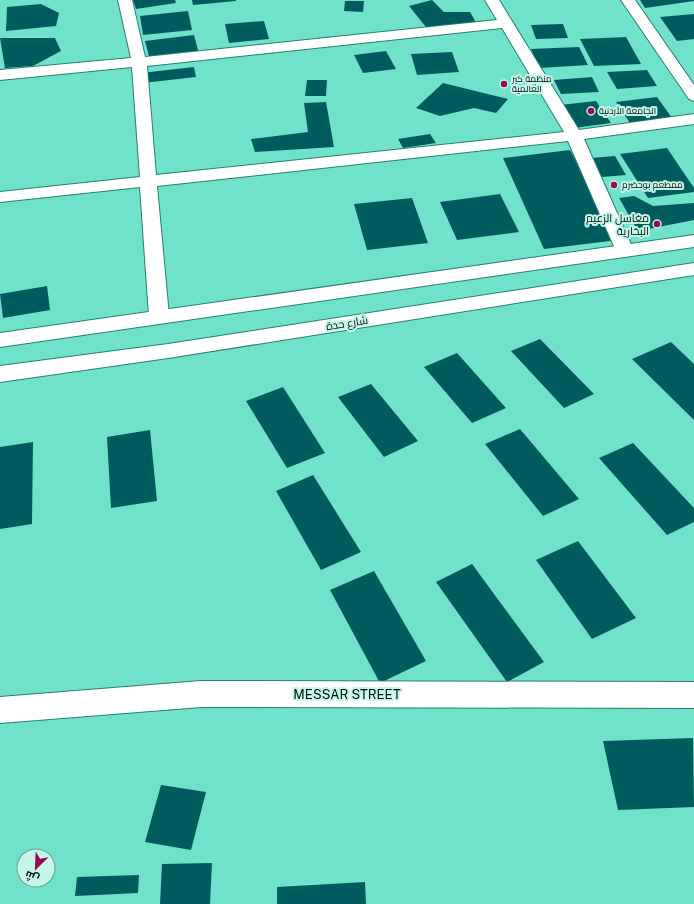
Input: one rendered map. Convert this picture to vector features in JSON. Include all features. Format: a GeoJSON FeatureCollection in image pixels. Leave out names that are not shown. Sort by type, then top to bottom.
{"type":"FeatureCollection","features":[{"type":"Feature","properties":{"kind":"street"},"geometry":{"type":"LineString","coordinates":[[125,0],[139,62],[159,316]]}},
{"type":"Feature","properties":{"kind":"street"},"geometry":{"type":"LineString","coordinates":[[492,0],[574,136],[625,251]]}},
{"type":"Feature","properties":{"kind":"street"},"geometry":{"type":"LineString","coordinates":[[628,0],[694,96]]}},
{"type":"Feature","properties":{"kind":"street"},"geometry":{"type":"LineString","coordinates":[[0,75],[139,62],[507,23]]}},
{"type":"Feature","properties":{"kind":"street"},"geometry":{"type":"LineString","coordinates":[[0,197],[574,136],[694,118]]}},
{"type":"Feature","properties":{"kind":"street"},"geometry":{"type":"LineString","coordinates":[[0,340],[159,316],[694,241]]}},
{"type":"Feature","properties":{"kind":"street","name":"شارع حدة"},"geometry":{"type":"LineString","coordinates":[[0,374],[168,351],[694,270]]}},
{"type":"Feature","properties":{"kind":"street","name":"MESSAR STREET"},"geometry":{"type":"LineString","coordinates":[[0,710],[201,694],[694,695]]}},
{"type":"Feature","properties":{"kind":"building"},"geometry":{"type":"Polygon","coordinates":[[[133,0],[175,0],[176,3],[136,9],[133,0]]]}},
{"type":"Feature","properties":{"kind":"building"},"geometry":{"type":"Polygon","coordinates":[[[192,0],[236,0],[236,1],[193,5],[192,0]]]}},
{"type":"Feature","properties":{"kind":"building"},"geometry":{"type":"Polygon","coordinates":[[[432,0],[444,12],[470,12],[479,28],[426,27],[409,6],[432,0]]]}},
{"type":"Feature","properties":{"kind":"building"},"geometry":{"type":"Polygon","coordinates":[[[640,0],[694,0],[694,1],[645,8],[640,0]]]}},
{"type":"Feature","properties":{"kind":"building"},"geometry":{"type":"Polygon","coordinates":[[[345,1],[364,1],[363,12],[344,11],[345,1]]]}},
{"type":"Feature","properties":{"kind":"building"},"geometry":{"type":"Polygon","coordinates":[[[41,4],[59,13],[56,26],[6,31],[7,7],[41,4]]]}},
{"type":"Feature","properties":{"kind":"building"},"geometry":{"type":"Polygon","coordinates":[[[188,11],[192,30],[143,35],[140,16],[188,11]]]}},
{"type":"Feature","properties":{"kind":"building"},"geometry":{"type":"Polygon","coordinates":[[[694,14],[694,39],[677,41],[660,17],[694,14]]]}},
{"type":"Feature","properties":{"kind":"building"},"geometry":{"type":"Polygon","coordinates":[[[264,21],[269,39],[229,43],[225,24],[264,21]]]}},
{"type":"Feature","properties":{"kind":"building"},"geometry":{"type":"Polygon","coordinates":[[[563,24],[568,38],[536,39],[531,25],[563,24]]]}},
{"type":"Feature","properties":{"kind":"building"},"geometry":{"type":"Polygon","coordinates":[[[194,35],[199,54],[150,60],[145,41],[194,35]]]}},
{"type":"Feature","properties":{"kind":"building"},"geometry":{"type":"Polygon","coordinates":[[[626,37],[641,64],[594,66],[580,39],[626,37]]]}},
{"type":"Feature","properties":{"kind":"building"},"geometry":{"type":"Polygon","coordinates":[[[0,38],[55,38],[61,51],[33,66],[5,68],[0,38]]]}},
{"type":"Feature","properties":{"kind":"building"},"geometry":{"type":"Polygon","coordinates":[[[579,47],[588,65],[539,68],[531,49],[579,47]]]}},
{"type":"Feature","properties":{"kind":"building"},"geometry":{"type":"Polygon","coordinates":[[[386,51],[396,69],[363,73],[354,55],[386,51]]]}},
{"type":"Feature","properties":{"kind":"building"},"geometry":{"type":"Polygon","coordinates":[[[452,52],[459,72],[417,75],[411,54],[452,52]]]}},
{"type":"Feature","properties":{"kind":"building"},"geometry":{"type":"Polygon","coordinates":[[[194,67],[196,77],[143,83],[141,73],[194,67]]]}},
{"type":"Feature","properties":{"kind":"building"},"geometry":{"type":"Polygon","coordinates":[[[647,70],[657,86],[617,89],[607,72],[647,70]]]}},
{"type":"Feature","properties":{"kind":"building"},"geometry":{"type":"Polygon","coordinates":[[[592,77],[599,92],[561,94],[554,80],[592,77]]]}},
{"type":"Feature","properties":{"kind":"building"},"geometry":{"type":"Polygon","coordinates":[[[307,80],[327,80],[326,96],[305,96],[307,80]]]}},
{"type":"Feature","properties":{"kind":"building"},"geometry":{"type":"Polygon","coordinates":[[[443,83],[508,99],[496,113],[474,108],[440,116],[416,108],[443,83]]]}},
{"type":"Feature","properties":{"kind":"building"},"geometry":{"type":"Polygon","coordinates":[[[657,97],[672,118],[630,123],[616,102],[657,97]]]}},
{"type":"Feature","properties":{"kind":"building"},"geometry":{"type":"Polygon","coordinates":[[[596,101],[611,123],[574,128],[560,105],[596,101]]]}},
{"type":"Feature","properties":{"kind":"building"},"geometry":{"type":"Polygon","coordinates":[[[326,102],[334,147],[255,152],[251,139],[308,132],[304,103],[326,102]]]}},
{"type":"Feature","properties":{"kind":"building"},"geometry":{"type":"Polygon","coordinates":[[[430,134],[436,143],[403,148],[398,139],[430,134]]]}},
{"type":"Feature","properties":{"kind":"building"},"geometry":{"type":"Polygon","coordinates":[[[667,148],[694,188],[694,192],[648,198],[620,154],[667,148]]]}},
{"type":"Feature","properties":{"kind":"building"},"geometry":{"type":"Polygon","coordinates":[[[570,150],[618,240],[544,249],[503,158],[570,150]]]}},
{"type":"Feature","properties":{"kind":"building"},"geometry":{"type":"Polygon","coordinates":[[[615,156],[626,175],[602,177],[591,158],[615,156]]]}},
{"type":"Feature","properties":{"kind":"building"},"geometry":{"type":"Polygon","coordinates":[[[500,194],[519,232],[457,240],[440,202],[500,194]]]}},
{"type":"Feature","properties":{"kind":"building"},"geometry":{"type":"Polygon","coordinates":[[[634,196],[653,206],[694,203],[694,220],[638,231],[619,198],[634,196]]]}},
{"type":"Feature","properties":{"kind":"building"},"geometry":{"type":"Polygon","coordinates":[[[412,198],[428,243],[367,250],[354,204],[412,198]]]}},
{"type":"Feature","properties":{"kind":"building"},"geometry":{"type":"Polygon","coordinates":[[[47,286],[50,310],[3,318],[0,294],[47,286]]]}},
{"type":"Feature","properties":{"kind":"building"},"geometry":{"type":"Polygon","coordinates":[[[540,339],[594,394],[564,408],[511,351],[540,339]]]}},
{"type":"Feature","properties":{"kind":"building"},"geometry":{"type":"Polygon","coordinates":[[[671,342],[694,364],[694,420],[632,359],[671,342]]]}},
{"type":"Feature","properties":{"kind":"building"},"geometry":{"type":"Polygon","coordinates":[[[457,353],[506,408],[472,423],[424,367],[457,353]]]}},
{"type":"Feature","properties":{"kind":"building"},"geometry":{"type":"Polygon","coordinates":[[[371,384],[418,441],[384,457],[338,397],[371,384]]]}},
{"type":"Feature","properties":{"kind":"building"},"geometry":{"type":"Polygon","coordinates":[[[283,387],[325,453],[287,468],[246,401],[283,387]]]}},
{"type":"Feature","properties":{"kind":"building"},"geometry":{"type":"Polygon","coordinates":[[[520,429],[579,499],[543,516],[485,444],[520,429]]]}},
{"type":"Feature","properties":{"kind":"building"},"geometry":{"type":"Polygon","coordinates":[[[150,430],[157,501],[111,508],[107,437],[150,430]]]}},
{"type":"Feature","properties":{"kind":"building"},"geometry":{"type":"Polygon","coordinates":[[[33,442],[32,524],[0,529],[0,447],[33,442]]]}},
{"type":"Feature","properties":{"kind":"building"},"geometry":{"type":"Polygon","coordinates":[[[633,443],[694,508],[694,522],[667,535],[599,458],[633,443]]]}},
{"type":"Feature","properties":{"kind":"building"},"geometry":{"type":"Polygon","coordinates":[[[313,475],[361,552],[321,570],[276,491],[313,475]]]}},
{"type":"Feature","properties":{"kind":"building"},"geometry":{"type":"Polygon","coordinates":[[[578,541],[636,618],[592,639],[536,560],[578,541]]]}},
{"type":"Feature","properties":{"kind":"building"},"geometry":{"type":"Polygon","coordinates":[[[472,564],[544,662],[507,682],[436,582],[472,564]]]}},
{"type":"Feature","properties":{"kind":"building"},"geometry":{"type":"Polygon","coordinates":[[[374,571],[426,661],[380,683],[330,590],[374,571]]]}},
{"type":"Feature","properties":{"kind":"building"},"geometry":{"type":"Polygon","coordinates":[[[693,738],[694,807],[618,810],[603,741],[693,738]]]}},
{"type":"Feature","properties":{"kind":"building"},"geometry":{"type":"Polygon","coordinates":[[[161,785],[206,792],[191,850],[145,842],[161,785]]]}},
{"type":"Feature","properties":{"kind":"building"},"geometry":{"type":"Polygon","coordinates":[[[212,863],[210,904],[160,904],[162,864],[212,863]]]}},
{"type":"Feature","properties":{"kind":"building"},"geometry":{"type":"Polygon","coordinates":[[[139,875],[138,893],[75,896],[77,877],[139,875]]]}},
{"type":"Feature","properties":{"kind":"building"},"geometry":{"type":"Polygon","coordinates":[[[365,882],[366,904],[277,904],[277,887],[365,882]]]}},
{"type":"Feature","properties":{"kind":"place","name":"منظمة كير العالمية"},"geometry":{"type":"Point","coordinates":[504,84]}},
{"type":"Feature","properties":{"kind":"place","name":"الجامعة الأردنية"},"geometry":{"type":"Point","coordinates":[591,111]}},
{"type":"Feature","properties":{"kind":"place","name":"ممطعم بوحضرم"},"geometry":{"type":"Point","coordinates":[614,185]}},
{"type":"Feature","properties":{"kind":"place","name":"مغاسل الزعيم البخارية"},"geometry":{"type":"Point","coordinates":[657,224]}}]}
